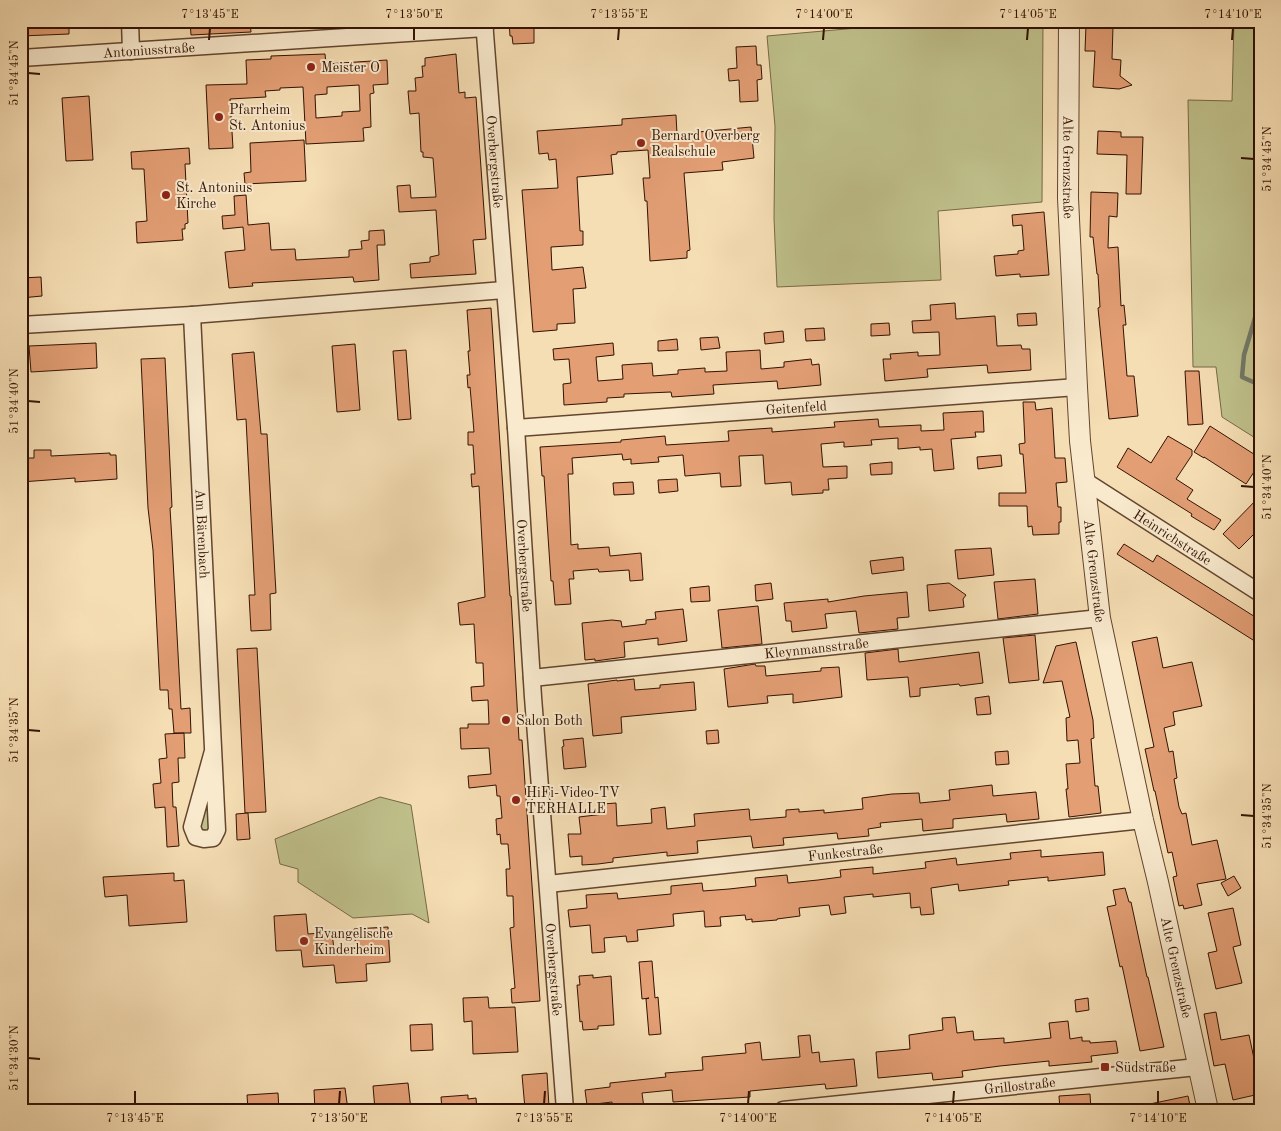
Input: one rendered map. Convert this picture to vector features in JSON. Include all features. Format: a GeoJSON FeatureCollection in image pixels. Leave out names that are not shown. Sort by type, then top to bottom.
{"type":"FeatureCollection","features":[{"type":"Feature","properties":{"kind":"street"},"geometry":{"type":"LineString","coordinates":[[130,21],[131,51]]}},
{"type":"Feature","properties":{"kind":"street","name":"Alte Grenzstraße"},"geometry":{"type":"LineString","coordinates":[[1069,21],[1068,198],[1077,387],[1100,618],[1142,820],[1158,882],[1197,1067],[1208,1110]]}},
{"type":"Feature","properties":{"kind":"street","name":"Antoniusstraße"},"geometry":{"type":"LineString","coordinates":[[21,58],[484,25]]}},
{"type":"Feature","properties":{"kind":"street","name":"Overbergstraße"},"geometry":{"type":"LineString","coordinates":[[484,25],[516,428],[532,678],[565,1110]]}},
{"type":"Feature","properties":{"kind":"street"},"geometry":{"type":"LineString","coordinates":[[21,325],[192,315],[504,290]]}},
{"type":"Feature","properties":{"kind":"street","name":"Am Bärenbach"},"geometry":{"type":"LineString","coordinates":[[192,315],[213,751]]}},
{"type":"Feature","properties":{"kind":"street","name":"Geitenfeld"},"geometry":{"type":"LineString","coordinates":[[516,428],[1077,387]]}},
{"type":"Feature","properties":{"kind":"street","name":"Heinrichstraße"},"geometry":{"type":"LineString","coordinates":[[1085,481],[1260,593]]}},
{"type":"Feature","properties":{"kind":"street","name":"Kleynmansstraße"},"geometry":{"type":"LineString","coordinates":[[532,678],[1100,618]]}},
{"type":"Feature","properties":{"kind":"street","name":"Funkestraße"},"geometry":{"type":"LineString","coordinates":[[548,884],[1142,820]]}},
{"type":"Feature","properties":{"kind":"street","name":"Grillostraße"},"geometry":{"type":"LineString","coordinates":[[783,1110],[911,1103],[1197,1067]]}},
{"type":"Feature","properties":{"kind":"green space"},"geometry":{"type":"Polygon","coordinates":[[[936,21],[1043,21],[1042,202],[938,211],[941,280],[777,287],[774,218],[775,126],[767,36],[936,21]]]}},
{"type":"Feature","properties":{"kind":"green space"},"geometry":{"type":"Polygon","coordinates":[[[1234,21],[1260,21],[1260,441],[1222,417],[1216,367],[1193,367],[1188,100],[1232,101],[1234,21]]]}},
{"type":"Feature","properties":{"kind":"green space"},"geometry":{"type":"Polygon","coordinates":[[[380,797],[411,805],[429,923],[412,914],[353,918],[298,882],[298,869],[280,864],[275,839],[380,797]]]}},
{"type":"Feature","properties":{"kind":"green space"},"geometry":{"type":"Polygon","coordinates":[[[203,808],[209,808],[211,831],[199,833],[203,808]]]}},
{"type":"Feature","properties":{"kind":"building"},"geometry":{"type":"Polygon","coordinates":[[[21,21],[69,21],[69,34],[21,36],[21,21]]]}},
{"type":"Feature","properties":{"kind":"building"},"geometry":{"type":"Polygon","coordinates":[[[190,21],[250,21],[251,32],[191,35],[190,21]]]}},
{"type":"Feature","properties":{"kind":"building"},"geometry":{"type":"Polygon","coordinates":[[[509,21],[534,21],[534,43],[513,44],[512,36],[510,36],[509,21]]]}},
{"type":"Feature","properties":{"kind":"building"},"geometry":{"type":"Polygon","coordinates":[[[1086,25],[1113,26],[1112,59],[1121,60],[1120,76],[1132,85],[1119,89],[1093,87],[1095,51],[1085,51],[1086,25]]]}},
{"type":"Feature","properties":{"kind":"building"},"geometry":{"type":"Polygon","coordinates":[[[756,46],[757,65],[761,65],[762,79],[757,80],[758,101],[740,102],[739,80],[729,81],[728,69],[737,68],[736,47],[756,46]]]}},
{"type":"Feature","properties":{"kind":"building"},"geometry":{"type":"Polygon","coordinates":[[[325,54],[326,64],[387,60],[388,84],[373,85],[374,93],[370,94],[371,127],[363,128],[364,141],[306,144],[303,87],[280,88],[280,90],[265,91],[266,97],[230,99],[233,148],[209,149],[206,85],[247,84],[246,60],[271,59],[271,56],[325,54]],[[359,85],[327,87],[327,94],[315,95],[316,118],[342,116],[342,112],[360,111],[359,85]]]}},
{"type":"Feature","properties":{"kind":"building"},"geometry":{"type":"Polygon","coordinates":[[[456,54],[459,93],[465,92],[465,98],[476,97],[486,239],[473,240],[476,274],[411,278],[410,264],[430,262],[430,257],[439,255],[436,210],[399,212],[397,186],[410,185],[411,198],[436,197],[433,158],[423,157],[423,152],[421,152],[419,113],[410,114],[408,91],[416,91],[415,78],[423,77],[422,66],[425,66],[425,58],[456,54]]]}},
{"type":"Feature","properties":{"kind":"building"},"geometry":{"type":"Polygon","coordinates":[[[89,96],[93,160],[66,161],[62,98],[89,96]]]}},
{"type":"Feature","properties":{"kind":"building"},"geometry":{"type":"Polygon","coordinates":[[[676,115],[677,134],[751,127],[754,158],[722,162],[723,170],[684,173],[690,250],[687,251],[687,258],[650,261],[647,201],[645,201],[643,178],[650,178],[648,150],[617,152],[617,154],[611,155],[613,174],[577,177],[580,231],[583,231],[583,245],[551,247],[552,270],[583,267],[586,288],[573,289],[575,323],[557,324],[557,330],[533,332],[522,190],[558,188],[556,159],[549,160],[548,153],[539,154],[537,131],[622,125],[622,119],[676,115]]]}},
{"type":"Feature","properties":{"kind":"building"},"geometry":{"type":"Polygon","coordinates":[[[1098,131],[1121,132],[1121,137],[1143,137],[1141,194],[1126,194],[1127,155],[1097,154],[1098,131]]]}},
{"type":"Feature","properties":{"kind":"building"},"geometry":{"type":"Polygon","coordinates":[[[304,140],[306,181],[245,184],[244,173],[251,172],[250,143],[304,140]]]}},
{"type":"Feature","properties":{"kind":"building","name":"St. Antonius Kirche"},"geometry":{"type":"Polygon","coordinates":[[[189,148],[190,164],[185,164],[188,223],[185,224],[185,229],[182,229],[183,240],[137,243],[136,222],[147,221],[144,169],[132,169],[131,152],[189,148]]]}},
{"type":"Feature","properties":{"kind":"building"},"geometry":{"type":"Polygon","coordinates":[[[1091,192],[1118,193],[1117,217],[1109,216],[1108,248],[1118,247],[1121,306],[1124,305],[1126,325],[1123,325],[1127,376],[1134,376],[1138,416],[1109,419],[1098,308],[1100,307],[1098,274],[1093,237],[1090,237],[1091,192]]]}},
{"type":"Feature","properties":{"kind":"building"},"geometry":{"type":"Polygon","coordinates":[[[246,195],[248,225],[269,223],[271,250],[295,249],[296,260],[349,257],[349,250],[362,249],[361,241],[369,240],[369,231],[384,230],[385,245],[377,245],[379,280],[354,282],[353,277],[252,283],[253,286],[229,288],[225,252],[245,250],[243,227],[223,229],[222,216],[235,215],[234,196],[246,195]]]}},
{"type":"Feature","properties":{"kind":"building"},"geometry":{"type":"Polygon","coordinates":[[[1044,212],[1049,275],[1020,277],[1020,274],[996,276],[994,256],[1018,254],[1018,251],[1024,250],[1022,225],[1013,226],[1012,215],[1044,212]]]}},
{"type":"Feature","properties":{"kind":"building"},"geometry":{"type":"Polygon","coordinates":[[[41,277],[42,296],[21,298],[21,278],[41,277]]]}},
{"type":"Feature","properties":{"kind":"building"},"geometry":{"type":"Polygon","coordinates":[[[955,303],[956,319],[995,316],[997,346],[1021,345],[1022,349],[1030,349],[1031,370],[988,373],[987,365],[927,369],[928,377],[885,381],[883,359],[891,359],[890,354],[918,352],[918,356],[940,355],[939,332],[913,333],[912,321],[931,320],[930,305],[955,303]]]}},
{"type":"Feature","properties":{"kind":"building"},"geometry":{"type":"Polygon","coordinates":[[[491,308],[519,740],[522,740],[540,1001],[512,1003],[511,989],[515,988],[510,928],[514,927],[513,896],[507,896],[506,869],[510,869],[508,844],[501,844],[500,834],[497,835],[496,819],[502,818],[500,796],[497,796],[496,785],[469,788],[468,776],[491,774],[489,748],[461,749],[460,728],[468,728],[468,724],[489,724],[488,700],[472,701],[471,687],[484,686],[483,663],[476,663],[474,624],[460,625],[458,603],[485,597],[479,486],[472,487],[471,474],[475,474],[473,445],[468,445],[468,432],[474,432],[470,387],[468,388],[467,375],[470,375],[468,351],[470,351],[467,310],[491,308]]]}},
{"type":"Feature","properties":{"kind":"building"},"geometry":{"type":"Polygon","coordinates":[[[1036,313],[1037,325],[1018,326],[1017,314],[1036,313]]]}},
{"type":"Feature","properties":{"kind":"building"},"geometry":{"type":"Polygon","coordinates":[[[889,323],[890,335],[871,336],[871,324],[889,323]]]}},
{"type":"Feature","properties":{"kind":"building"},"geometry":{"type":"Polygon","coordinates":[[[824,328],[825,340],[806,341],[805,329],[824,328]]]}},
{"type":"Feature","properties":{"kind":"building"},"geometry":{"type":"Polygon","coordinates":[[[783,331],[784,342],[765,344],[764,333],[783,331]]]}},
{"type":"Feature","properties":{"kind":"building"},"geometry":{"type":"Polygon","coordinates":[[[718,337],[720,348],[701,350],[700,338],[718,337]]]}},
{"type":"Feature","properties":{"kind":"building"},"geometry":{"type":"Polygon","coordinates":[[[677,339],[678,350],[658,351],[658,341],[677,339]]]}},
{"type":"Feature","properties":{"kind":"building"},"geometry":{"type":"Polygon","coordinates":[[[96,343],[97,368],[31,372],[29,346],[96,343]]]}},
{"type":"Feature","properties":{"kind":"building"},"geometry":{"type":"Polygon","coordinates":[[[613,343],[614,355],[596,357],[598,381],[623,379],[622,365],[652,363],[653,376],[678,374],[678,370],[705,368],[705,372],[727,371],[726,352],[760,350],[761,369],[784,367],[784,362],[811,359],[812,365],[819,364],[821,385],[778,389],[777,381],[713,385],[714,394],[672,397],[671,392],[624,394],[624,397],[607,398],[607,402],[564,405],[563,384],[571,383],[569,359],[554,360],[553,349],[613,343]]]}},
{"type":"Feature","properties":{"kind":"building"},"geometry":{"type":"Polygon","coordinates":[[[355,344],[360,410],[337,412],[332,346],[355,344]]]}},
{"type":"Feature","properties":{"kind":"building"},"geometry":{"type":"Polygon","coordinates":[[[406,350],[411,419],[398,420],[393,351],[406,350]]]}},
{"type":"Feature","properties":{"kind":"building"},"geometry":{"type":"Polygon","coordinates":[[[254,352],[261,434],[267,434],[276,593],[270,594],[271,630],[251,631],[249,595],[255,595],[246,419],[237,420],[232,354],[254,352]]]}},
{"type":"Feature","properties":{"kind":"building"},"geometry":{"type":"Polygon","coordinates":[[[165,358],[172,507],[170,508],[181,709],[190,708],[191,733],[174,733],[172,709],[169,709],[168,690],[160,690],[153,550],[148,508],[141,359],[165,358]]]}},
{"type":"Feature","properties":{"kind":"building"},"geometry":{"type":"Polygon","coordinates":[[[1185,371],[1199,371],[1203,424],[1188,425],[1185,371]]]}},
{"type":"Feature","properties":{"kind":"building"},"geometry":{"type":"Polygon","coordinates":[[[1023,402],[1035,402],[1036,410],[1052,408],[1055,458],[1065,458],[1067,482],[1056,483],[1058,507],[1061,507],[1059,534],[1033,535],[1032,526],[1028,527],[1027,506],[999,506],[999,493],[1026,493],[1023,454],[1020,454],[1019,444],[1025,443],[1023,402]]]}},
{"type":"Feature","properties":{"kind":"building"},"geometry":{"type":"Polygon","coordinates":[[[983,411],[984,432],[975,432],[976,437],[951,439],[954,469],[934,471],[932,449],[920,450],[920,447],[898,449],[898,438],[871,440],[872,445],[844,447],[844,442],[821,444],[823,467],[847,466],[847,478],[828,479],[829,490],[823,490],[823,493],[792,495],[791,482],[765,484],[763,455],[739,456],[741,486],[721,487],[720,473],[685,476],[683,455],[658,457],[659,462],[631,464],[631,459],[623,460],[622,454],[572,458],[573,474],[568,474],[571,545],[578,544],[578,549],[609,547],[610,556],[641,553],[643,580],[630,581],[629,570],[599,572],[598,569],[573,571],[574,579],[569,579],[571,604],[555,605],[553,581],[551,581],[544,476],[542,476],[540,447],[621,442],[621,440],[665,436],[666,445],[729,441],[728,431],[772,428],[772,432],[835,427],[834,422],[878,419],[879,427],[921,425],[921,431],[944,430],[943,413],[983,411]]]}},
{"type":"Feature","properties":{"kind":"building"},"geometry":{"type":"Polygon","coordinates":[[[1210,426],[1260,458],[1260,463],[1246,484],[1194,452],[1210,426]]]}},
{"type":"Feature","properties":{"kind":"building"},"geometry":{"type":"Polygon","coordinates":[[[1168,436],[1192,450],[1192,455],[1176,479],[1193,490],[1187,499],[1221,520],[1214,530],[1117,467],[1128,448],[1151,463],[1168,436]]]}},
{"type":"Feature","properties":{"kind":"building"},"geometry":{"type":"Polygon","coordinates":[[[34,450],[51,450],[51,456],[110,453],[110,455],[116,455],[117,479],[75,482],[75,478],[21,482],[21,458],[34,458],[34,450]]]}},
{"type":"Feature","properties":{"kind":"building"},"geometry":{"type":"Polygon","coordinates":[[[1001,455],[1002,466],[978,469],[977,457],[1001,455]]]}},
{"type":"Feature","properties":{"kind":"building"},"geometry":{"type":"Polygon","coordinates":[[[892,462],[892,474],[871,475],[870,464],[892,462]]]}},
{"type":"Feature","properties":{"kind":"building"},"geometry":{"type":"Polygon","coordinates":[[[677,479],[678,491],[659,493],[658,480],[677,479]]]}},
{"type":"Feature","properties":{"kind":"building"},"geometry":{"type":"Polygon","coordinates":[[[633,482],[634,494],[614,495],[613,483],[633,482]]]}},
{"type":"Feature","properties":{"kind":"building"},"geometry":{"type":"Polygon","coordinates":[[[1260,496],[1260,528],[1239,549],[1223,534],[1260,496]]]}},
{"type":"Feature","properties":{"kind":"building"},"geometry":{"type":"Polygon","coordinates":[[[1124,544],[1153,562],[1157,555],[1260,620],[1260,630],[1253,640],[1117,554],[1124,544]]]}},
{"type":"Feature","properties":{"kind":"building"},"geometry":{"type":"Polygon","coordinates":[[[991,548],[994,575],[958,579],[955,550],[991,548]]]}},
{"type":"Feature","properties":{"kind":"building"},"geometry":{"type":"Polygon","coordinates":[[[903,557],[904,570],[872,574],[870,561],[903,557]]]}},
{"type":"Feature","properties":{"kind":"building"},"geometry":{"type":"Polygon","coordinates":[[[1035,579],[1038,614],[998,619],[994,582],[1035,579]]]}},
{"type":"Feature","properties":{"kind":"building"},"geometry":{"type":"Polygon","coordinates":[[[771,583],[773,599],[756,601],[755,585],[771,583]]]}},
{"type":"Feature","properties":{"kind":"building"},"geometry":{"type":"Polygon","coordinates":[[[949,583],[966,595],[963,599],[964,607],[929,611],[927,585],[949,583]]]}},
{"type":"Feature","properties":{"kind":"building"},"geometry":{"type":"Polygon","coordinates":[[[709,586],[710,601],[691,602],[690,588],[709,586]]]}},
{"type":"Feature","properties":{"kind":"building"},"geometry":{"type":"Polygon","coordinates":[[[907,592],[909,617],[897,618],[898,629],[859,633],[856,611],[825,614],[827,628],[792,632],[791,621],[786,621],[784,603],[828,599],[828,602],[907,592]]]}},
{"type":"Feature","properties":{"kind":"building"},"geometry":{"type":"Polygon","coordinates":[[[758,606],[762,644],[722,648],[718,610],[758,606]]]}},
{"type":"Feature","properties":{"kind":"building"},"geometry":{"type":"Polygon","coordinates":[[[683,609],[687,641],[658,645],[658,638],[624,642],[625,657],[595,661],[595,659],[585,660],[582,623],[612,620],[621,621],[622,627],[646,624],[646,620],[656,619],[655,612],[683,609]]]}},
{"type":"Feature","properties":{"kind":"building"},"geometry":{"type":"Polygon","coordinates":[[[1035,635],[1039,680],[1009,683],[1003,638],[1035,635]]]}},
{"type":"Feature","properties":{"kind":"building"},"geometry":{"type":"Polygon","coordinates":[[[1157,637],[1163,668],[1192,662],[1202,706],[1173,712],[1175,725],[1164,728],[1169,752],[1173,751],[1177,778],[1174,779],[1179,807],[1182,814],[1186,813],[1192,845],[1217,840],[1226,879],[1197,884],[1202,905],[1184,909],[1183,905],[1179,906],[1173,877],[1177,876],[1172,852],[1168,853],[1145,749],[1154,747],[1132,642],[1157,637]]]}},
{"type":"Feature","properties":{"kind":"building"},"geometry":{"type":"Polygon","coordinates":[[[1076,642],[1093,720],[1094,738],[1091,739],[1095,786],[1098,786],[1101,813],[1069,817],[1066,764],[1080,763],[1078,740],[1067,741],[1066,718],[1070,717],[1062,681],[1043,683],[1056,646],[1076,642]]]}},
{"type":"Feature","properties":{"kind":"building"},"geometry":{"type":"Polygon","coordinates":[[[257,648],[266,812],[245,813],[237,649],[257,648]]]}},
{"type":"Feature","properties":{"kind":"building"},"geometry":{"type":"Polygon","coordinates":[[[898,649],[899,662],[979,652],[983,683],[920,688],[920,696],[910,697],[908,677],[867,680],[865,653],[898,649]]]}},
{"type":"Feature","properties":{"kind":"building"},"geometry":{"type":"Polygon","coordinates":[[[755,664],[756,666],[765,666],[766,676],[821,671],[821,668],[839,667],[842,697],[793,703],[793,694],[767,696],[768,703],[728,707],[724,669],[755,664]]]}},
{"type":"Feature","properties":{"kind":"building"},"geometry":{"type":"Polygon","coordinates":[[[634,679],[635,690],[660,688],[660,685],[694,682],[696,710],[621,717],[622,733],[593,736],[588,684],[634,679]]]}},
{"type":"Feature","properties":{"kind":"building"},"geometry":{"type":"Polygon","coordinates":[[[989,696],[991,714],[977,715],[975,698],[989,696]]]}},
{"type":"Feature","properties":{"kind":"building"},"geometry":{"type":"Polygon","coordinates":[[[718,730],[719,743],[707,744],[706,731],[718,730]]]}},
{"type":"Feature","properties":{"kind":"building"},"geometry":{"type":"Polygon","coordinates":[[[184,733],[185,758],[178,758],[179,782],[172,783],[173,807],[176,807],[179,846],[167,847],[165,807],[155,808],[153,784],[161,783],[159,759],[167,758],[165,734],[184,733]]]}},
{"type":"Feature","properties":{"kind":"building"},"geometry":{"type":"Polygon","coordinates":[[[583,738],[586,767],[564,769],[563,740],[583,738]]]}},
{"type":"Feature","properties":{"kind":"building"},"geometry":{"type":"Polygon","coordinates":[[[1008,751],[1009,764],[996,765],[995,752],[1008,751]]]}},
{"type":"Feature","properties":{"kind":"building"},"geometry":{"type":"Polygon","coordinates":[[[992,785],[993,796],[1036,792],[1039,819],[1007,822],[1006,814],[953,819],[953,828],[923,831],[922,819],[880,823],[881,827],[868,829],[869,836],[838,839],[837,833],[783,838],[784,845],[753,848],[751,836],[697,841],[698,853],[667,856],[667,852],[613,858],[613,862],[598,864],[582,865],[582,856],[570,857],[568,834],[581,834],[579,817],[604,814],[603,804],[616,803],[617,826],[652,823],[651,809],[665,807],[667,829],[695,826],[694,814],[749,809],[750,820],[786,817],[786,810],[799,809],[799,812],[824,810],[824,813],[863,809],[862,798],[892,794],[919,793],[920,803],[950,800],[949,790],[992,785]]]}},
{"type":"Feature","properties":{"kind":"building"},"geometry":{"type":"Polygon","coordinates":[[[248,813],[250,839],[237,840],[236,814],[248,813]]]}},
{"type":"Feature","properties":{"kind":"building"},"geometry":{"type":"Polygon","coordinates":[[[1041,850],[1041,857],[1103,852],[1105,875],[1048,881],[1048,877],[1008,881],[1009,885],[959,891],[958,884],[931,888],[934,914],[921,915],[920,907],[911,908],[910,893],[873,897],[873,894],[844,897],[846,913],[831,915],[829,905],[799,908],[800,916],[777,920],[752,922],[752,919],[746,920],[745,915],[720,917],[721,926],[705,927],[704,911],[673,914],[674,926],[637,930],[638,941],[627,942],[626,936],[604,938],[605,952],[592,953],[590,925],[570,927],[568,910],[587,908],[586,895],[617,893],[618,899],[671,894],[671,886],[702,883],[703,891],[729,889],[756,886],[755,878],[787,875],[788,883],[841,877],[840,870],[873,867],[873,874],[926,868],[925,862],[956,858],[957,865],[1011,859],[1010,853],[1041,850]]]}},
{"type":"Feature","properties":{"kind":"building"},"geometry":{"type":"Polygon","coordinates":[[[174,873],[174,881],[184,880],[187,922],[129,926],[127,895],[105,897],[103,877],[174,873]]]}},
{"type":"Feature","properties":{"kind":"building"},"geometry":{"type":"Polygon","coordinates":[[[1234,876],[1241,888],[1228,896],[1221,883],[1234,876]]]}},
{"type":"Feature","properties":{"kind":"building"},"geometry":{"type":"Polygon","coordinates":[[[1125,888],[1129,902],[1131,902],[1164,1047],[1140,1051],[1123,970],[1122,966],[1120,967],[1107,907],[1116,905],[1113,890],[1125,888]]]}},
{"type":"Feature","properties":{"kind":"building"},"geometry":{"type":"Polygon","coordinates":[[[1233,908],[1241,945],[1233,947],[1242,983],[1216,989],[1208,953],[1217,951],[1208,913],[1233,908]]]}},
{"type":"Feature","properties":{"kind":"building","name":"Evangelische Kinderheim"},"geometry":{"type":"Polygon","coordinates":[[[306,914],[308,934],[332,932],[334,950],[356,949],[354,929],[388,927],[390,962],[366,964],[367,981],[336,983],[334,965],[303,967],[301,950],[276,951],[274,916],[306,914]]]}},
{"type":"Feature","properties":{"kind":"building"},"geometry":{"type":"Polygon","coordinates":[[[652,961],[655,998],[658,997],[661,1034],[649,1035],[646,999],[649,998],[642,999],[639,962],[652,961]]]}},
{"type":"Feature","properties":{"kind":"building"},"geometry":{"type":"Polygon","coordinates":[[[593,975],[593,978],[611,976],[614,1025],[598,1026],[598,1029],[583,1030],[582,1021],[580,1022],[577,985],[580,985],[579,976],[593,975]]]}},
{"type":"Feature","properties":{"kind":"building"},"geometry":{"type":"Polygon","coordinates":[[[488,997],[489,1008],[515,1007],[518,1052],[473,1054],[472,1021],[464,1022],[463,998],[488,997]]]}},
{"type":"Feature","properties":{"kind":"building"},"geometry":{"type":"Polygon","coordinates":[[[1088,998],[1089,1010],[1076,1012],[1075,1000],[1088,998]]]}},
{"type":"Feature","properties":{"kind":"building"},"geometry":{"type":"Polygon","coordinates":[[[1216,1012],[1221,1040],[1249,1035],[1256,1068],[1260,1068],[1260,1089],[1254,1090],[1255,1095],[1233,1100],[1225,1064],[1214,1066],[1204,1014],[1216,1012]]]}},
{"type":"Feature","properties":{"kind":"building"},"geometry":{"type":"Polygon","coordinates":[[[955,1017],[957,1033],[973,1031],[974,1040],[1004,1038],[1004,1043],[1051,1038],[1049,1023],[1068,1021],[1070,1039],[1082,1037],[1082,1041],[1090,1041],[1090,1043],[1116,1041],[1118,1053],[1091,1056],[1092,1062],[1049,1066],[1049,1061],[962,1071],[963,1077],[933,1080],[932,1073],[878,1078],[876,1052],[910,1049],[909,1035],[943,1030],[942,1018],[955,1017]]]}},
{"type":"Feature","properties":{"kind":"building"},"geometry":{"type":"Polygon","coordinates":[[[432,1024],[433,1050],[411,1051],[410,1025],[432,1024]]]}},
{"type":"Feature","properties":{"kind":"building"},"geometry":{"type":"Polygon","coordinates":[[[810,1035],[812,1053],[819,1052],[820,1062],[854,1059],[857,1086],[826,1089],[825,1084],[750,1091],[750,1097],[673,1102],[672,1090],[642,1093],[644,1108],[612,1110],[612,1102],[587,1105],[585,1090],[610,1087],[610,1083],[666,1077],[665,1073],[703,1070],[702,1057],[746,1053],[745,1044],[760,1042],[762,1060],[800,1057],[798,1036],[810,1035]]]}},
{"type":"Feature","properties":{"kind":"building"},"geometry":{"type":"Polygon","coordinates":[[[547,1073],[549,1107],[525,1109],[522,1075],[547,1073]]]}},
{"type":"Feature","properties":{"kind":"building"},"geometry":{"type":"Polygon","coordinates":[[[408,1083],[411,1110],[375,1110],[373,1086],[408,1083]]]}},
{"type":"Feature","properties":{"kind":"building"},"geometry":{"type":"Polygon","coordinates":[[[345,1088],[348,1110],[315,1110],[314,1090],[345,1088]]]}},
{"type":"Feature","properties":{"kind":"building"},"geometry":{"type":"Polygon","coordinates":[[[278,1093],[279,1110],[248,1110],[247,1095],[278,1093]]]}},
{"type":"Feature","properties":{"kind":"building"},"geometry":{"type":"Polygon","coordinates":[[[1090,1094],[1091,1110],[1060,1110],[1059,1096],[1090,1094]]]}},
{"type":"Feature","properties":{"kind":"building"},"geometry":{"type":"Polygon","coordinates":[[[468,1095],[468,1099],[476,1098],[477,1110],[442,1110],[441,1097],[468,1095]]]}},
{"type":"Feature","properties":{"kind":"building"},"geometry":{"type":"Polygon","coordinates":[[[1188,1096],[1191,1110],[1146,1110],[1145,1105],[1188,1096]]]}},
{"type":"Feature","properties":{"kind":"waterway"},"geometry":{"type":"LineString","coordinates":[[1260,301],[1244,355],[1242,377],[1260,385]]}},
{"type":"Feature","properties":{"kind":"place","name":"Meister O"},"geometry":{"type":"Point","coordinates":[311,67]}},
{"type":"Feature","properties":{"kind":"place","name":"Pfarrheim St. Antonius"},"geometry":{"type":"Point","coordinates":[219,117]}},
{"type":"Feature","properties":{"kind":"place","name":"Bernard Overberg Realschule"},"geometry":{"type":"Point","coordinates":[641,143]}},
{"type":"Feature","properties":{"kind":"place","name":"St. Antonius Kirche"},"geometry":{"type":"Point","coordinates":[166,195]}},
{"type":"Feature","properties":{"kind":"place","name":"Salon Both"},"geometry":{"type":"Point","coordinates":[506,720]}},
{"type":"Feature","properties":{"kind":"place","name":"HiFi-Video-TV TERHALLE"},"geometry":{"type":"Point","coordinates":[516,800]}},
{"type":"Feature","properties":{"kind":"place","name":"Evangelische Kinderheim"},"geometry":{"type":"Point","coordinates":[304,941]}},
{"type":"Feature","properties":{"kind":"place","name":"Südstraße"},"geometry":{"type":"Point","coordinates":[1105,1067]}}]}
